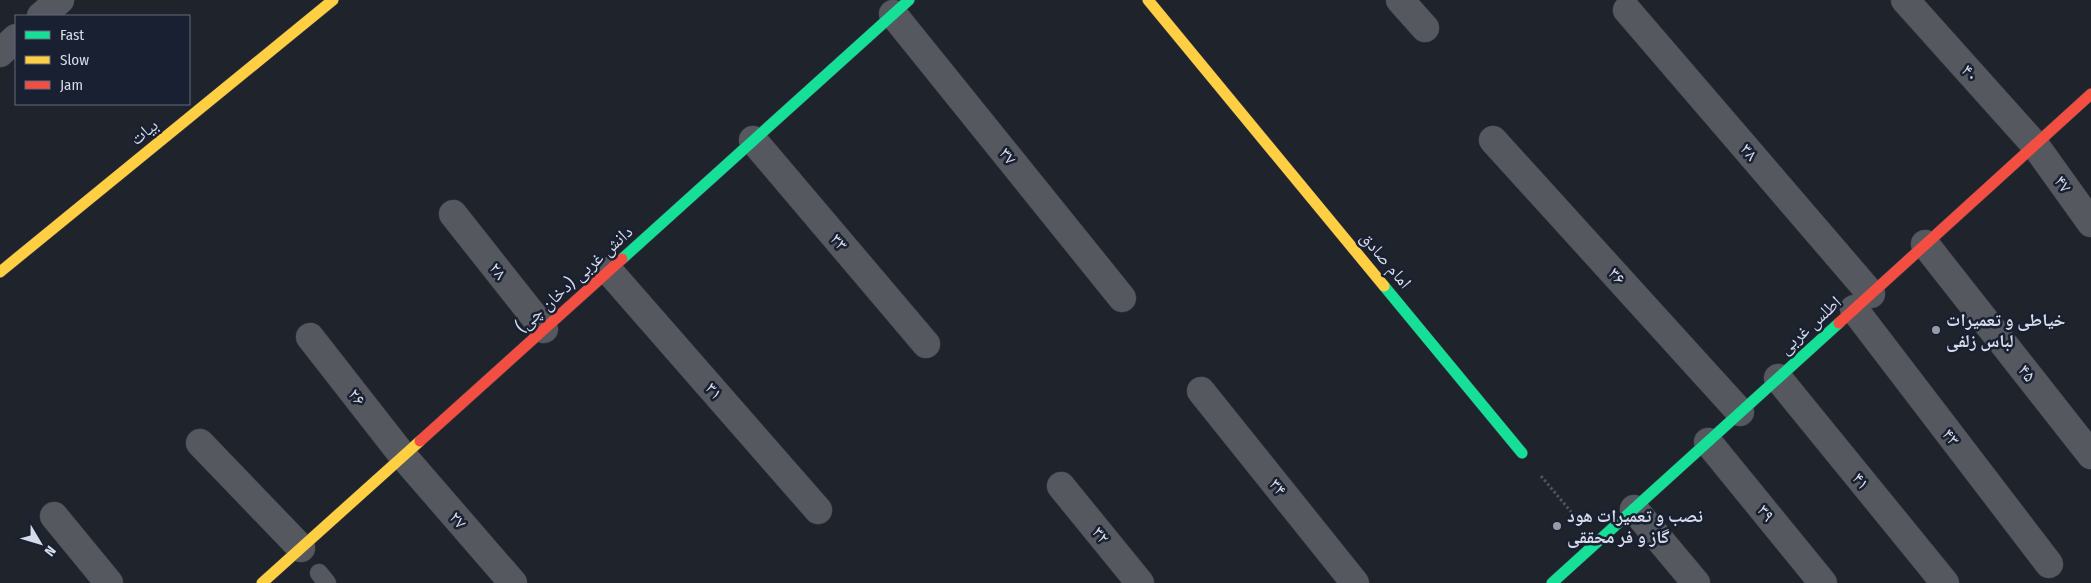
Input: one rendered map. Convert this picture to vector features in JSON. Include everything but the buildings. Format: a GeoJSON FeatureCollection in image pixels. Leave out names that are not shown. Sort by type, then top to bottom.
{"type":"FeatureCollection","features":[{"type":"Feature","properties":{"kind":"street"},"geometry":{"type":"LineString","coordinates":[[43,15],[60,0]]}},
{"type":"Feature","properties":{"kind":"street","name":"بیات"},"geometry":{"type":"LineString","coordinates":[[0,272],[333,0]]}},
{"type":"Feature","properties":{"kind":"street","name":"امام صادق"},"geometry":{"type":"LineString","coordinates":[[1148,0],[1522,454]]}},
{"type":"Feature","properties":{"kind":"street"},"geometry":{"type":"LineString","coordinates":[[1400,0],[1425,28]]}},
{"type":"Feature","properties":{"kind":"street","name":"۴۰"},"geometry":{"type":"LineString","coordinates":[[1904,0],[2035,145]]}},
{"type":"Feature","properties":{"kind":"street","name":"دانش غربی (دخان چی)"},"geometry":{"type":"LineString","coordinates":[[262,583],[901,7]]}},
{"type":"Feature","properties":{"kind":"street","name":"۳۷"},"geometry":{"type":"LineString","coordinates":[[901,7],[1122,298]]}},
{"type":"Feature","properties":{"kind":"street","name":"۳۸"},"geometry":{"type":"LineString","coordinates":[[1627,10],[1862,302]]}},
{"type":"Feature","properties":{"kind":"street"},"geometry":{"type":"LineString","coordinates":[[0,52],[15,39]]}},
{"type":"Feature","properties":{"kind":"street","name":"اطلس غربی"},"geometry":{"type":"LineString","coordinates":[[1552,583],[2091,94]]}},
{"type":"Feature","properties":{"kind":"street","name":"۳۳"},"geometry":{"type":"LineString","coordinates":[[753,140],[926,344]]}},
{"type":"Feature","properties":{"kind":"street","name":"۳۶"},"geometry":{"type":"LineString","coordinates":[[1493,140],[1740,412]]}},
{"type":"Feature","properties":{"kind":"street","name":"۴۷"},"geometry":{"type":"LineString","coordinates":[[2035,145],[2091,223]]}},
{"type":"Feature","properties":{"kind":"street","name":"۲۸"},"geometry":{"type":"LineString","coordinates":[[453,214],[544,329]]}},
{"type":"Feature","properties":{"kind":"street","name":"۴۵"},"geometry":{"type":"LineString","coordinates":[[1926,244],[2091,455]]}},
{"type":"Feature","properties":{"kind":"street","name":"۳۱"},"geometry":{"type":"LineString","coordinates":[[609,271],[818,510]]}},
{"type":"Feature","properties":{"kind":"street","name":"۴۳"},"geometry":{"type":"LineString","coordinates":[[1862,302],[2049,564]]}},
{"type":"Feature","properties":{"kind":"street","name":"۲۶"},"geometry":{"type":"LineString","coordinates":[[310,337],[403,456]]}},
{"type":"Feature","properties":{"kind":"street","name":"۴۱"},"geometry":{"type":"LineString","coordinates":[[1778,378],[1945,583]]}},
{"type":"Feature","properties":{"kind":"street","name":"۳۴"},"geometry":{"type":"LineString","coordinates":[[1201,391],[1355,583]]}},
{"type":"Feature","properties":{"kind":"street","name":"۳۹"},"geometry":{"type":"LineString","coordinates":[[1708,442],[1824,583]]}},
{"type":"Feature","properties":{"kind":"street"},"geometry":{"type":"LineString","coordinates":[[200,443],[301,548]]}},
{"type":"Feature","properties":{"kind":"street","name":"۲۷"},"geometry":{"type":"LineString","coordinates":[[403,456],[513,583]]}},
{"type":"Feature","properties":{"kind":"street","name":"۳۲"},"geometry":{"type":"LineString","coordinates":[[1061,486],[1140,583]]}},
{"type":"Feature","properties":{"kind":"street"},"geometry":{"type":"LineString","coordinates":[[1634,509],[1696,583]]}},
{"type":"Feature","properties":{"kind":"street"},"geometry":{"type":"LineString","coordinates":[[54,516],[109,583]]}},
{"type":"Feature","properties":{"kind":"path"},"geometry":{"type":"LineString","coordinates":[[1522,454],[1596,543]]}},
{"type":"Feature","properties":{"kind":"traffic: fast"},"geometry":{"type":"LineString","coordinates":[[622,259],[909,0]]}},
{"type":"Feature","properties":{"kind":"traffic: fast"},"geometry":{"type":"LineString","coordinates":[[1384,286],[1522,453]]}},
{"type":"Feature","properties":{"kind":"traffic: fast"},"geometry":{"type":"LineString","coordinates":[[1552,583],[1839,323]]}},
{"type":"Feature","properties":{"kind":"traffic: slow"},"geometry":{"type":"LineString","coordinates":[[0,272],[333,0]]}},
{"type":"Feature","properties":{"kind":"traffic: slow"},"geometry":{"type":"LineString","coordinates":[[1148,0],[1384,286]]}},
{"type":"Feature","properties":{"kind":"traffic: slow"},"geometry":{"type":"LineString","coordinates":[[262,583],[420,441]]}},
{"type":"Feature","properties":{"kind":"traffic: jam"},"geometry":{"type":"LineString","coordinates":[[1839,323],[2091,94]]}},
{"type":"Feature","properties":{"kind":"traffic: jam"},"geometry":{"type":"LineString","coordinates":[[420,441],[622,259]]}},
{"type":"Feature","properties":{"kind":"place","name":"خیاطی و تعمیرات لباس زلفی"},"geometry":{"type":"Point","coordinates":[1936,330]}},
{"type":"Feature","properties":{"kind":"place","name":"نصب و تعمیرات هود گاز و فر محققی"},"geometry":{"type":"Point","coordinates":[1557,526]}}]}
